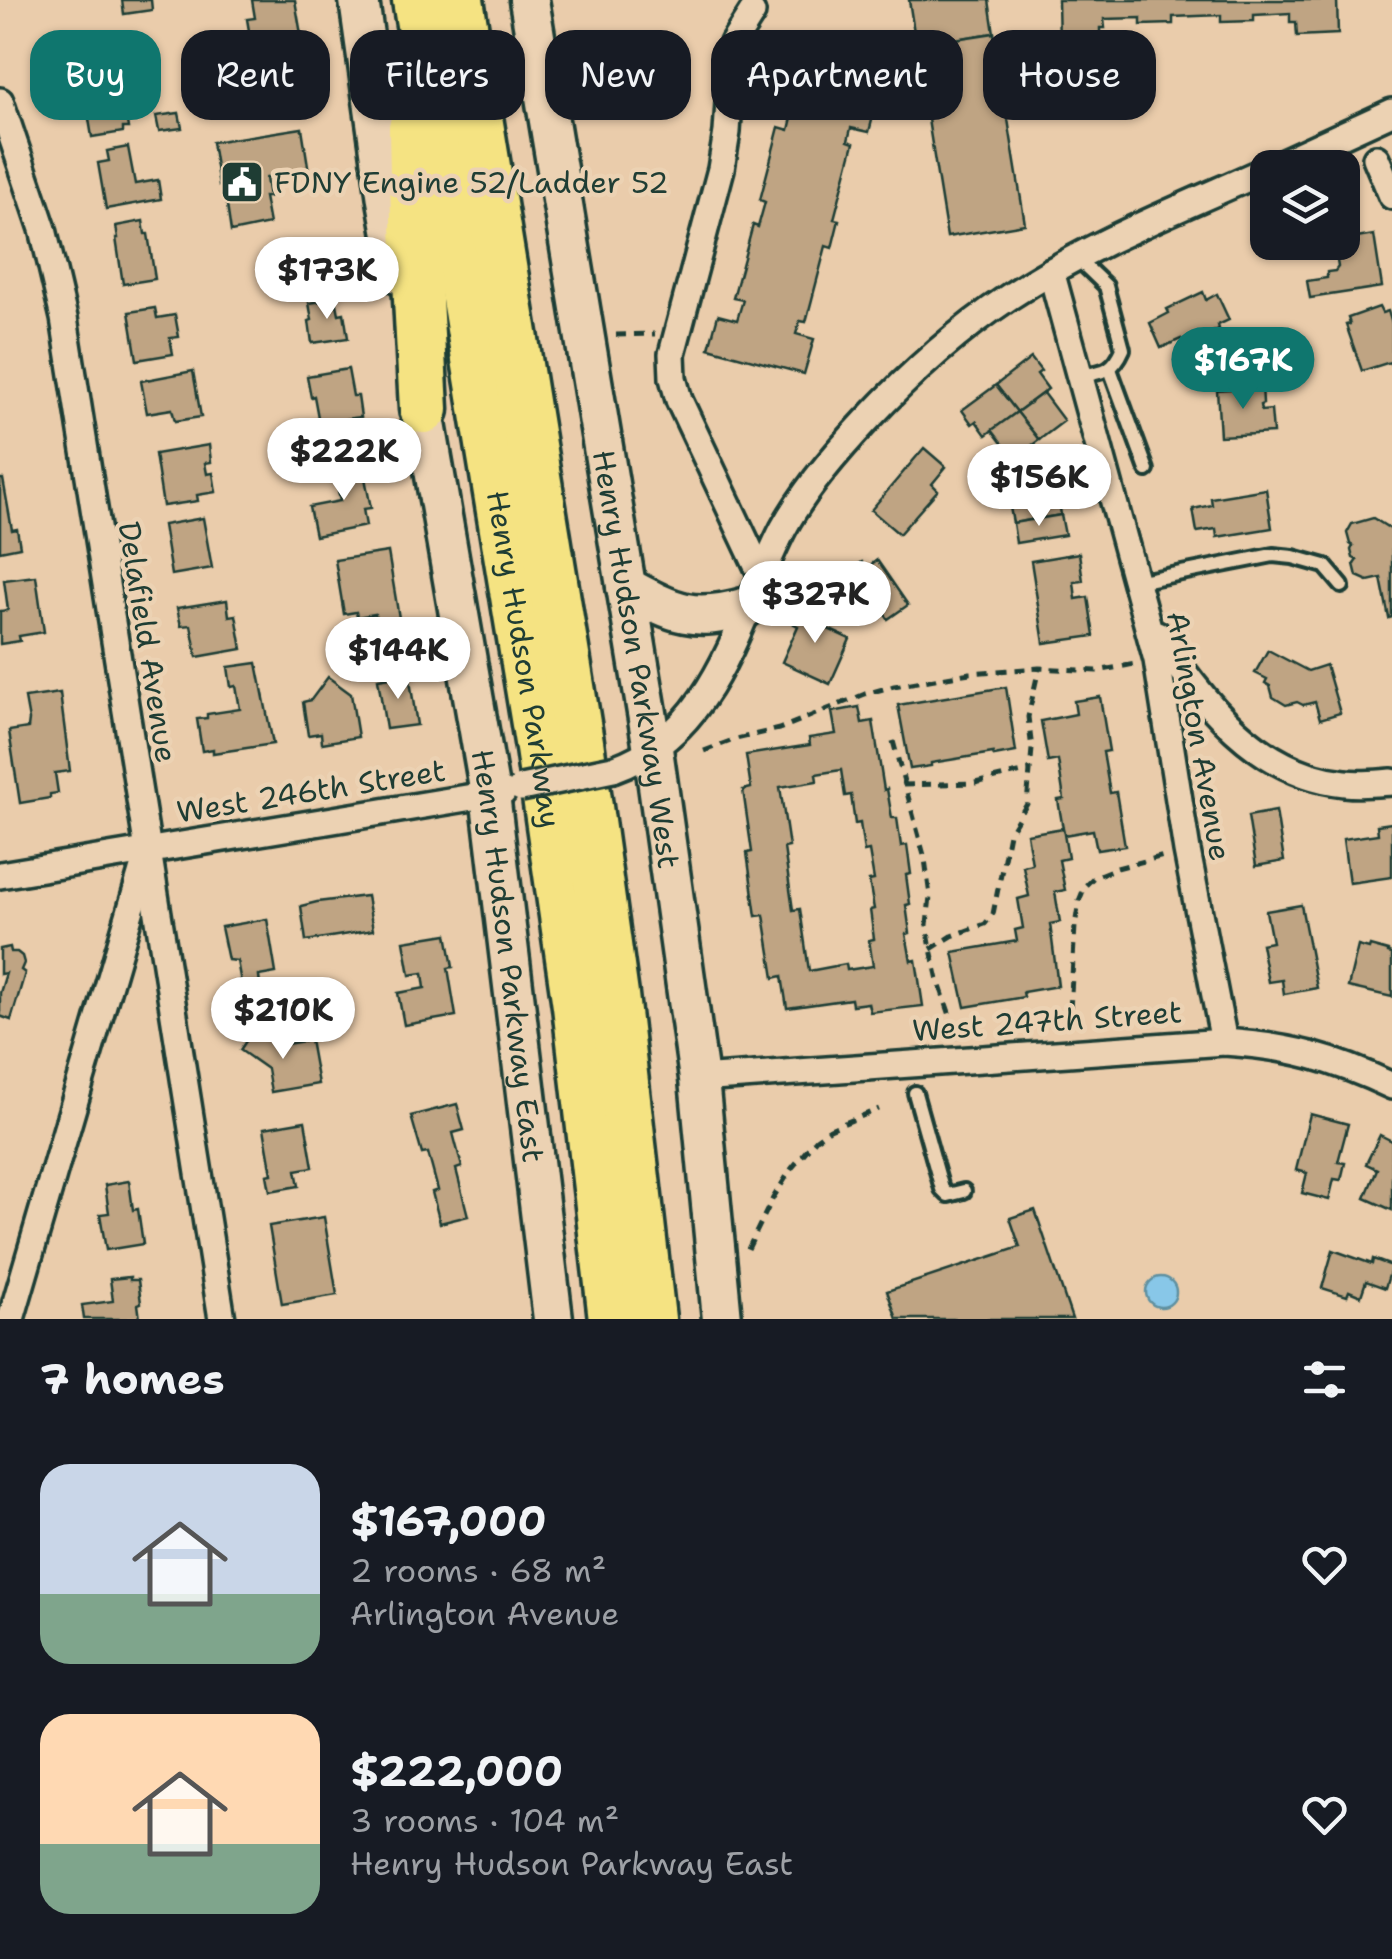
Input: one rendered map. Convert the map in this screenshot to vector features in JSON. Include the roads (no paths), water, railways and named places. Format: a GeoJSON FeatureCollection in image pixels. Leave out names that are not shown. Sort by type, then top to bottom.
{"type":"FeatureCollection","features":[{"type":"Feature","properties":{"kind":"highway"},"geometry":{"type":"LineString","coordinates":[[408,0],[424,409]]}},
{"type":"Feature","properties":{"kind":"highway","name":"Henry Hudson Parkway"},"geometry":{"type":"LineString","coordinates":[[417,0],[548,803],[577,1006],[613,1319]]}},
{"type":"Feature","properties":{"kind":"highway","name":"Henry Hudson Parkway"},"geometry":{"type":"LineString","coordinates":[[459,0],[579,742],[614,994],[651,1319]]}},
{"type":"Feature","properties":{"kind":"main road","name":"Henry Hudson Parkway East"},"geometry":{"type":"LineString","coordinates":[[359,0],[424,409],[505,791],[553,1319]]}},
{"type":"Feature","properties":{"kind":"main road","name":"Henry Hudson Parkway West"},"geometry":{"type":"LineString","coordinates":[[529,0],[653,749],[699,1078],[722,1319]]}},
{"type":"Feature","properties":{"kind":"main road"},"geometry":{"type":"LineString","coordinates":[[626,587],[680,614],[701,616],[722,614],[754,591]]}},
{"type":"Feature","properties":{"kind":"street"},"geometry":{"type":"LineString","coordinates":[[752,13],[733,43],[721,170],[672,354],[672,378],[754,591]]}},
{"type":"Feature","properties":{"kind":"street","name":"Delafield Avenue"},"geometry":{"type":"LineString","coordinates":[[0,101],[43,229],[64,318],[222,1319]]}},
{"type":"Feature","properties":{"kind":"street","name":"West 246th Street"},"geometry":{"type":"LineString","coordinates":[[1309,150],[1392,112]]}},
{"type":"Feature","properties":{"kind":"street"},"geometry":{"type":"LineString","coordinates":[[1376,158],[1392,196]]}},
{"type":"Feature","properties":{"kind":"street","name":"West 246th Street"},"geometry":{"type":"LineString","coordinates":[[0,875],[505,791],[632,762],[681,726],[715,681],[786,524],[820,475],[903,382],[1010,296],[1052,271],[1250,177]]}},
{"type":"Feature","properties":{"kind":"street","name":"Arlington Avenue"},"geometry":{"type":"LineString","coordinates":[[1052,271],[1157,660],[1186,852],[1224,1042]]}},
{"type":"Feature","properties":{"kind":"street"},"geometry":{"type":"LineString","coordinates":[[1148,622],[1216,714],[1251,746],[1316,778],[1348,784],[1392,782]]}},
{"type":"Feature","properties":{"kind":"street"},"geometry":{"type":"LineString","coordinates":[[11,1319],[148,851]]}},
{"type":"Feature","properties":{"kind":"street","name":"West 247th Street"},"geometry":{"type":"LineString","coordinates":[[699,1078],[1224,1042],[1270,1045],[1315,1054],[1392,1086]]}},
{"type":"Feature","properties":{"kind":"lane"},"geometry":{"type":"LineString","coordinates":[[1077,258],[1106,286],[1123,349],[1110,369],[1080,376]]}},
{"type":"Feature","properties":{"kind":"lane"},"geometry":{"type":"LineString","coordinates":[[1110,369],[1147,470]]}},
{"type":"Feature","properties":{"kind":"lane"},"geometry":{"type":"LineString","coordinates":[[1136,582],[1273,555],[1325,566],[1342,586]]}},
{"type":"Feature","properties":{"kind":"lane"},"geometry":{"type":"LineString","coordinates":[[915,1093],[942,1189],[948,1195],[964,1191]]}},
{"type":"Feature","properties":{"kind":"water"},"geometry":{"type":"Polygon","coordinates":[[[1161,1277],[1172,1281],[1176,1292],[1172,1303],[1161,1307],[1150,1303],[1146,1292],[1150,1281],[1161,1277]]]}},
{"type":"Feature","properties":{"kind":"place","name":"FDNY Engine 52/Ladder 52"},"geometry":{"type":"Point","coordinates":[242,182]}}]}
